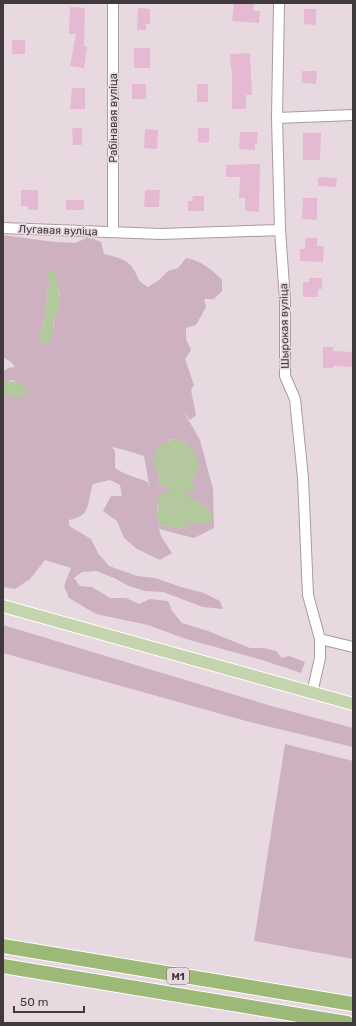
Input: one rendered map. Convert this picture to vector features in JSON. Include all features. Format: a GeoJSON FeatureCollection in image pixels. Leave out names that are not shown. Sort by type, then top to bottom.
{"type":"FeatureCollection","features":[{"type":"Feature","properties":{"kind":"highway","name":"М1"},"geometry":{"type":"LineString","coordinates":[[3,946],[353,1004]]}},
{"type":"Feature","properties":{"kind":"highway","name":"М1"},"geometry":{"type":"LineString","coordinates":[[3,966],[347,1023]]}},
{"type":"Feature","properties":{"kind":"main road"},"geometry":{"type":"LineString","coordinates":[[3,606],[353,704]]}},
{"type":"Feature","properties":{"kind":"street","name":"Рабінавая вуліца"},"geometry":{"type":"LineString","coordinates":[[113,3],[114,232]]}},
{"type":"Feature","properties":{"kind":"street","name":"Шырокая вуліца"},"geometry":{"type":"LineString","coordinates":[[279,3],[277,118],[280,230],[285,300],[285,376],[295,399],[303,478],[308,595],[320,639],[320,658],[312,692]]}},
{"type":"Feature","properties":{"kind":"street"},"geometry":{"type":"LineString","coordinates":[[277,118],[353,115]]}},
{"type":"Feature","properties":{"kind":"street","name":"Лугавая вуліца"},"geometry":{"type":"LineString","coordinates":[[3,228],[161,234],[280,230]]}},
{"type":"Feature","properties":{"kind":"street"},"geometry":{"type":"LineString","coordinates":[[320,639],[353,647]]}},
{"type":"Feature","properties":{"kind":"shaded area"},"geometry":{"type":"Polygon","coordinates":[[[3,235],[55,242],[75,243],[89,237],[101,242],[104,254],[121,259],[128,263],[134,270],[139,280],[148,287],[159,280],[168,271],[178,268],[186,258],[197,261],[206,266],[222,280],[222,291],[214,299],[204,299],[206,307],[196,325],[186,328],[186,339],[191,350],[185,359],[194,385],[191,390],[196,415],[190,420],[183,410],[200,440],[213,489],[214,528],[194,538],[159,529],[161,536],[172,553],[160,560],[137,549],[124,538],[117,521],[103,511],[111,496],[122,496],[120,485],[110,480],[93,484],[85,511],[77,518],[69,520],[69,526],[91,539],[98,553],[109,566],[137,576],[155,578],[204,593],[220,601],[223,609],[203,607],[163,592],[145,591],[129,586],[96,571],[82,572],[74,578],[80,586],[92,587],[110,598],[126,598],[139,604],[150,599],[168,601],[172,611],[182,623],[208,631],[250,648],[264,648],[276,651],[282,658],[289,656],[305,662],[301,673],[262,660],[186,639],[148,625],[96,614],[69,598],[64,586],[71,568],[45,560],[30,579],[15,589],[3,587],[3,396],[28,394],[24,388],[13,380],[6,382],[3,379],[3,372],[8,368],[15,367],[11,362],[3,357],[3,235]],[[48,278],[50,284],[46,293],[47,300],[45,316],[39,336],[41,344],[54,332],[55,318],[60,297],[56,284],[48,278]],[[177,439],[169,440],[156,462],[157,472],[160,477],[157,484],[173,490],[157,505],[157,517],[160,525],[185,529],[190,523],[209,509],[185,495],[188,492],[193,478],[199,472],[185,443],[177,439]],[[112,447],[115,451],[115,468],[148,482],[150,489],[144,456],[112,447]]]}},
{"type":"Feature","properties":{"kind":"shaded area"},"geometry":{"type":"Polygon","coordinates":[[[50,269],[55,272],[57,277],[56,283],[59,290],[60,305],[53,324],[54,331],[48,344],[41,345],[39,336],[45,316],[47,300],[46,293],[50,284],[45,274],[50,269]]]}},
{"type":"Feature","properties":{"kind":"shaded area"},"geometry":{"type":"Polygon","coordinates":[[[3,379],[6,382],[19,381],[29,394],[21,397],[3,396],[3,379]]]}},
{"type":"Feature","properties":{"kind":"shaded area"},"geometry":{"type":"Polygon","coordinates":[[[177,439],[188,445],[194,451],[197,455],[199,465],[199,472],[193,478],[191,484],[195,488],[194,493],[188,492],[186,495],[209,509],[212,517],[210,523],[190,523],[185,529],[160,525],[157,517],[158,497],[172,490],[157,484],[160,477],[152,462],[157,458],[154,453],[161,445],[167,441],[177,439]]]}},
{"type":"Feature","properties":{"kind":"shaded area"},"geometry":{"type":"Polygon","coordinates":[[[3,625],[275,707],[353,728],[353,747],[246,721],[3,653],[3,625]]]}},
{"type":"Feature","properties":{"kind":"shaded area"},"geometry":{"type":"Polygon","coordinates":[[[285,744],[353,761],[353,959],[254,941],[285,744]]]}},
{"type":"Feature","properties":{"kind":"building"},"geometry":{"type":"Polygon","coordinates":[[[234,3],[254,4],[253,11],[260,11],[259,23],[232,21],[234,3]]]}},
{"type":"Feature","properties":{"kind":"building"},"geometry":{"type":"Polygon","coordinates":[[[70,7],[85,8],[84,46],[87,47],[84,68],[70,66],[76,34],[69,34],[70,7]]]}},
{"type":"Feature","properties":{"kind":"building"},"geometry":{"type":"Polygon","coordinates":[[[138,8],[150,9],[150,24],[146,24],[146,30],[137,30],[138,8]]]}},
{"type":"Feature","properties":{"kind":"building"},"geometry":{"type":"Polygon","coordinates":[[[304,9],[316,9],[316,25],[304,24],[304,9]]]}},
{"type":"Feature","properties":{"kind":"building"},"geometry":{"type":"Polygon","coordinates":[[[12,40],[25,40],[25,54],[12,54],[12,40]]]}},
{"type":"Feature","properties":{"kind":"building"},"geometry":{"type":"Polygon","coordinates":[[[134,48],[150,48],[150,68],[134,68],[134,48]]]}},
{"type":"Feature","properties":{"kind":"building"},"geometry":{"type":"Polygon","coordinates":[[[250,53],[252,95],[246,95],[246,109],[232,109],[232,70],[230,54],[250,53]]]}},
{"type":"Feature","properties":{"kind":"building"},"geometry":{"type":"Polygon","coordinates":[[[302,71],[317,71],[316,84],[302,83],[302,71]]]}},
{"type":"Feature","properties":{"kind":"building"},"geometry":{"type":"Polygon","coordinates":[[[132,84],[146,84],[146,99],[132,99],[132,84]]]}},
{"type":"Feature","properties":{"kind":"building"},"geometry":{"type":"Polygon","coordinates":[[[197,84],[208,84],[208,102],[197,102],[197,84]]]}},
{"type":"Feature","properties":{"kind":"building"},"geometry":{"type":"Polygon","coordinates":[[[72,88],[85,88],[85,109],[70,109],[72,88]]]}},
{"type":"Feature","properties":{"kind":"building"},"geometry":{"type":"Polygon","coordinates":[[[72,128],[82,128],[82,145],[73,145],[72,128]]]}},
{"type":"Feature","properties":{"kind":"building"},"geometry":{"type":"Polygon","coordinates":[[[198,128],[209,128],[209,142],[198,143],[198,128]]]}},
{"type":"Feature","properties":{"kind":"building"},"geometry":{"type":"Polygon","coordinates":[[[145,129],[158,130],[157,149],[144,148],[145,129]]]}},
{"type":"Feature","properties":{"kind":"building"},"geometry":{"type":"Polygon","coordinates":[[[240,132],[258,132],[255,150],[239,149],[240,132]]]}},
{"type":"Feature","properties":{"kind":"building"},"geometry":{"type":"Polygon","coordinates":[[[303,133],[321,133],[320,160],[303,160],[303,133]]]}},
{"type":"Feature","properties":{"kind":"building"},"geometry":{"type":"Polygon","coordinates":[[[260,164],[259,212],[245,211],[245,198],[239,198],[240,177],[226,177],[226,165],[260,164]]]}},
{"type":"Feature","properties":{"kind":"building"},"geometry":{"type":"Polygon","coordinates":[[[318,177],[337,178],[336,187],[318,186],[318,177]]]}},
{"type":"Feature","properties":{"kind":"building"},"geometry":{"type":"Polygon","coordinates":[[[21,190],[38,190],[38,210],[28,210],[28,206],[21,206],[21,190]]]}},
{"type":"Feature","properties":{"kind":"building"},"geometry":{"type":"Polygon","coordinates":[[[145,190],[160,190],[159,207],[144,207],[145,190]]]}},
{"type":"Feature","properties":{"kind":"building"},"geometry":{"type":"Polygon","coordinates":[[[193,196],[204,196],[204,211],[188,211],[188,201],[192,201],[193,196]]]}},
{"type":"Feature","properties":{"kind":"building"},"geometry":{"type":"Polygon","coordinates":[[[303,198],[317,198],[317,220],[302,219],[303,198]]]}},
{"type":"Feature","properties":{"kind":"building"},"geometry":{"type":"Polygon","coordinates":[[[66,200],[84,200],[84,210],[66,210],[66,200]]]}},
{"type":"Feature","properties":{"kind":"building"},"geometry":{"type":"Polygon","coordinates":[[[305,238],[317,238],[317,246],[324,246],[323,262],[300,261],[300,249],[305,249],[305,238]]]}},
{"type":"Feature","properties":{"kind":"building"},"geometry":{"type":"Polygon","coordinates":[[[309,278],[322,278],[322,289],[318,289],[318,297],[303,297],[303,282],[309,282],[309,278]]]}},
{"type":"Feature","properties":{"kind":"building"},"geometry":{"type":"Polygon","coordinates":[[[323,347],[333,347],[333,351],[353,352],[353,367],[333,366],[333,368],[323,368],[323,347]]]}}]}
